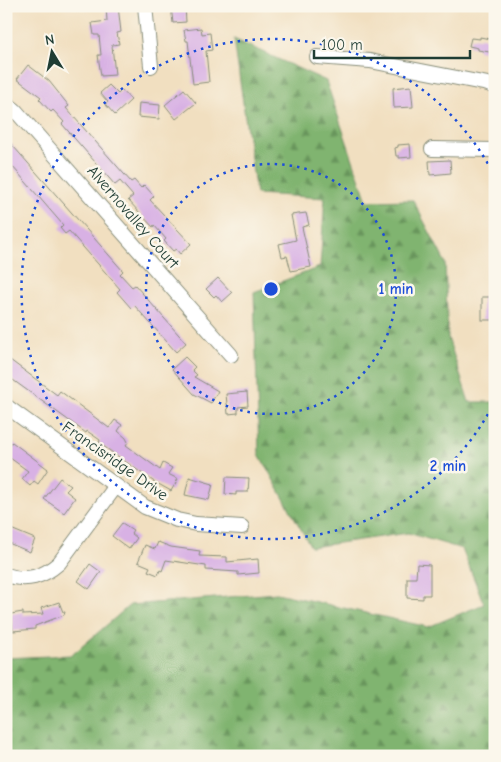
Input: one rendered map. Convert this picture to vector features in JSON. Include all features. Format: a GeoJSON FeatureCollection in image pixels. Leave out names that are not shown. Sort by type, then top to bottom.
{"type":"FeatureCollection","features":[{"type":"Feature","properties":{"kind":"street"},"geometry":{"type":"LineString","coordinates":[[145,6],[152,66]]}},
{"type":"Feature","properties":{"kind":"street"},"geometry":{"type":"LineString","coordinates":[[317,57],[370,62],[495,86]]}},
{"type":"Feature","properties":{"kind":"street","name":"Alvernovalley Court"},"geometry":{"type":"LineString","coordinates":[[6,103],[15,110],[231,355]]}},
{"type":"Feature","properties":{"kind":"street"},"geometry":{"type":"LineString","coordinates":[[432,149],[495,150]]}},
{"type":"Feature","properties":{"kind":"street","name":"Francisridge Drive"},"geometry":{"type":"LineString","coordinates":[[6,406],[145,507],[177,520],[196,524],[242,527]]}},
{"type":"Feature","properties":{"kind":"street"},"geometry":{"type":"LineString","coordinates":[[6,575],[24,579],[34,578],[52,570],[116,486]]}},
{"type":"Feature","properties":{"kind":"green space"},"geometry":{"type":"Polygon","coordinates":[[[234,39],[326,81],[367,201],[413,200],[445,262],[448,338],[469,402],[495,402],[495,756],[6,756],[6,658],[72,655],[130,605],[277,593],[428,627],[484,604],[462,549],[408,533],[311,547],[259,454],[254,292],[320,267],[325,198],[256,194],[234,39]]]}},
{"type":"Feature","properties":{"kind":"building"},"geometry":{"type":"Polygon","coordinates":[[[106,6],[118,6],[121,32],[117,33],[119,44],[112,45],[115,75],[101,76],[98,55],[101,55],[99,35],[94,35],[92,23],[107,21],[106,6]]]}},
{"type":"Feature","properties":{"kind":"building"},"geometry":{"type":"Polygon","coordinates":[[[171,6],[185,6],[186,22],[173,23],[171,6]]]}},
{"type":"Feature","properties":{"kind":"building"},"geometry":{"type":"Polygon","coordinates":[[[201,28],[202,34],[210,33],[212,50],[206,51],[209,82],[193,84],[188,41],[186,41],[184,30],[201,28]]]}},
{"type":"Feature","properties":{"kind":"building"},"geometry":{"type":"Polygon","coordinates":[[[480,37],[495,40],[495,53],[478,50],[478,48],[469,46],[471,38],[480,39],[480,37]]]}},
{"type":"Feature","properties":{"kind":"building"},"geometry":{"type":"Polygon","coordinates":[[[28,65],[49,81],[69,106],[66,108],[131,182],[134,180],[141,188],[144,185],[154,196],[150,200],[191,244],[180,254],[176,249],[173,251],[154,225],[153,227],[128,200],[133,196],[120,181],[115,185],[62,124],[64,122],[39,99],[41,97],[17,79],[28,65]]]}},
{"type":"Feature","properties":{"kind":"building"},"geometry":{"type":"Polygon","coordinates":[[[109,85],[118,94],[122,90],[131,100],[115,115],[105,104],[108,102],[100,93],[109,85]]]}},
{"type":"Feature","properties":{"kind":"building"},"geometry":{"type":"Polygon","coordinates":[[[411,86],[413,107],[394,108],[393,88],[411,86]]]}},
{"type":"Feature","properties":{"kind":"building"},"geometry":{"type":"Polygon","coordinates":[[[184,89],[196,103],[176,119],[165,105],[184,89]]]}},
{"type":"Feature","properties":{"kind":"building"},"geometry":{"type":"Polygon","coordinates":[[[139,103],[160,105],[159,119],[138,117],[139,103]]]}},
{"type":"Feature","properties":{"kind":"building"},"geometry":{"type":"Polygon","coordinates":[[[6,138],[123,271],[120,274],[132,287],[135,285],[186,343],[176,352],[134,305],[131,308],[117,292],[120,289],[69,231],[65,234],[60,228],[63,225],[6,159],[6,138]]]}},
{"type":"Feature","properties":{"kind":"building"},"geometry":{"type":"Polygon","coordinates":[[[410,144],[411,157],[399,158],[399,156],[396,156],[395,148],[398,145],[410,144]]]}},
{"type":"Feature","properties":{"kind":"building"},"geometry":{"type":"Polygon","coordinates":[[[450,160],[451,173],[430,175],[429,161],[450,160]]]}},
{"type":"Feature","properties":{"kind":"building"},"geometry":{"type":"Polygon","coordinates":[[[306,213],[309,225],[302,227],[311,267],[291,271],[287,256],[282,257],[279,244],[296,240],[291,215],[306,213]]]}},
{"type":"Feature","properties":{"kind":"building"},"geometry":{"type":"Polygon","coordinates":[[[218,278],[232,293],[222,302],[216,295],[214,297],[206,289],[218,278]]]}},
{"type":"Feature","properties":{"kind":"building"},"geometry":{"type":"Polygon","coordinates":[[[482,297],[495,297],[495,320],[482,320],[482,297]]]}},
{"type":"Feature","properties":{"kind":"building"},"geometry":{"type":"Polygon","coordinates":[[[6,357],[57,395],[60,391],[109,428],[115,420],[122,425],[118,431],[126,438],[128,442],[126,445],[160,470],[163,463],[172,468],[168,474],[178,479],[171,491],[153,481],[99,443],[100,440],[87,431],[86,433],[6,375],[6,357]]]}},
{"type":"Feature","properties":{"kind":"building"},"geometry":{"type":"Polygon","coordinates":[[[185,357],[195,367],[192,370],[197,375],[194,377],[218,391],[211,403],[194,394],[172,369],[185,357]]]}},
{"type":"Feature","properties":{"kind":"building"},"geometry":{"type":"Polygon","coordinates":[[[247,392],[248,406],[238,407],[238,413],[228,414],[226,394],[247,392]]]}},
{"type":"Feature","properties":{"kind":"building"},"geometry":{"type":"Polygon","coordinates":[[[12,442],[48,469],[38,484],[34,481],[30,486],[22,479],[28,471],[6,455],[6,449],[12,442]]]}},
{"type":"Feature","properties":{"kind":"building"},"geometry":{"type":"Polygon","coordinates":[[[189,477],[213,484],[209,500],[185,495],[189,477]]]}},
{"type":"Feature","properties":{"kind":"building"},"geometry":{"type":"Polygon","coordinates":[[[226,477],[249,478],[248,492],[236,492],[236,495],[225,494],[226,477]]]}},
{"type":"Feature","properties":{"kind":"building"},"geometry":{"type":"Polygon","coordinates":[[[60,478],[71,486],[66,491],[75,498],[64,513],[44,499],[60,478]]]}},
{"type":"Feature","properties":{"kind":"building"},"geometry":{"type":"Polygon","coordinates":[[[122,523],[133,530],[131,533],[137,538],[129,549],[112,536],[122,523]]]}},
{"type":"Feature","properties":{"kind":"building"},"geometry":{"type":"Polygon","coordinates":[[[6,527],[35,539],[30,552],[6,542],[6,527]]]}},
{"type":"Feature","properties":{"kind":"building"},"geometry":{"type":"Polygon","coordinates":[[[158,542],[171,547],[200,551],[199,556],[227,557],[227,562],[258,559],[259,573],[238,575],[238,572],[206,570],[206,566],[166,560],[162,571],[160,570],[158,575],[148,571],[150,567],[138,562],[145,545],[155,549],[158,542]]]}},
{"type":"Feature","properties":{"kind":"building"},"geometry":{"type":"Polygon","coordinates":[[[90,564],[101,572],[89,589],[78,581],[90,564]]]}},
{"type":"Feature","properties":{"kind":"building"},"geometry":{"type":"Polygon","coordinates":[[[417,564],[430,565],[430,595],[423,595],[423,599],[407,598],[407,578],[416,578],[417,564]]]}},
{"type":"Feature","properties":{"kind":"building"},"geometry":{"type":"Polygon","coordinates":[[[59,602],[63,612],[65,612],[64,615],[35,626],[35,629],[13,631],[11,614],[23,612],[23,615],[43,614],[41,608],[59,602]]]}}]}
